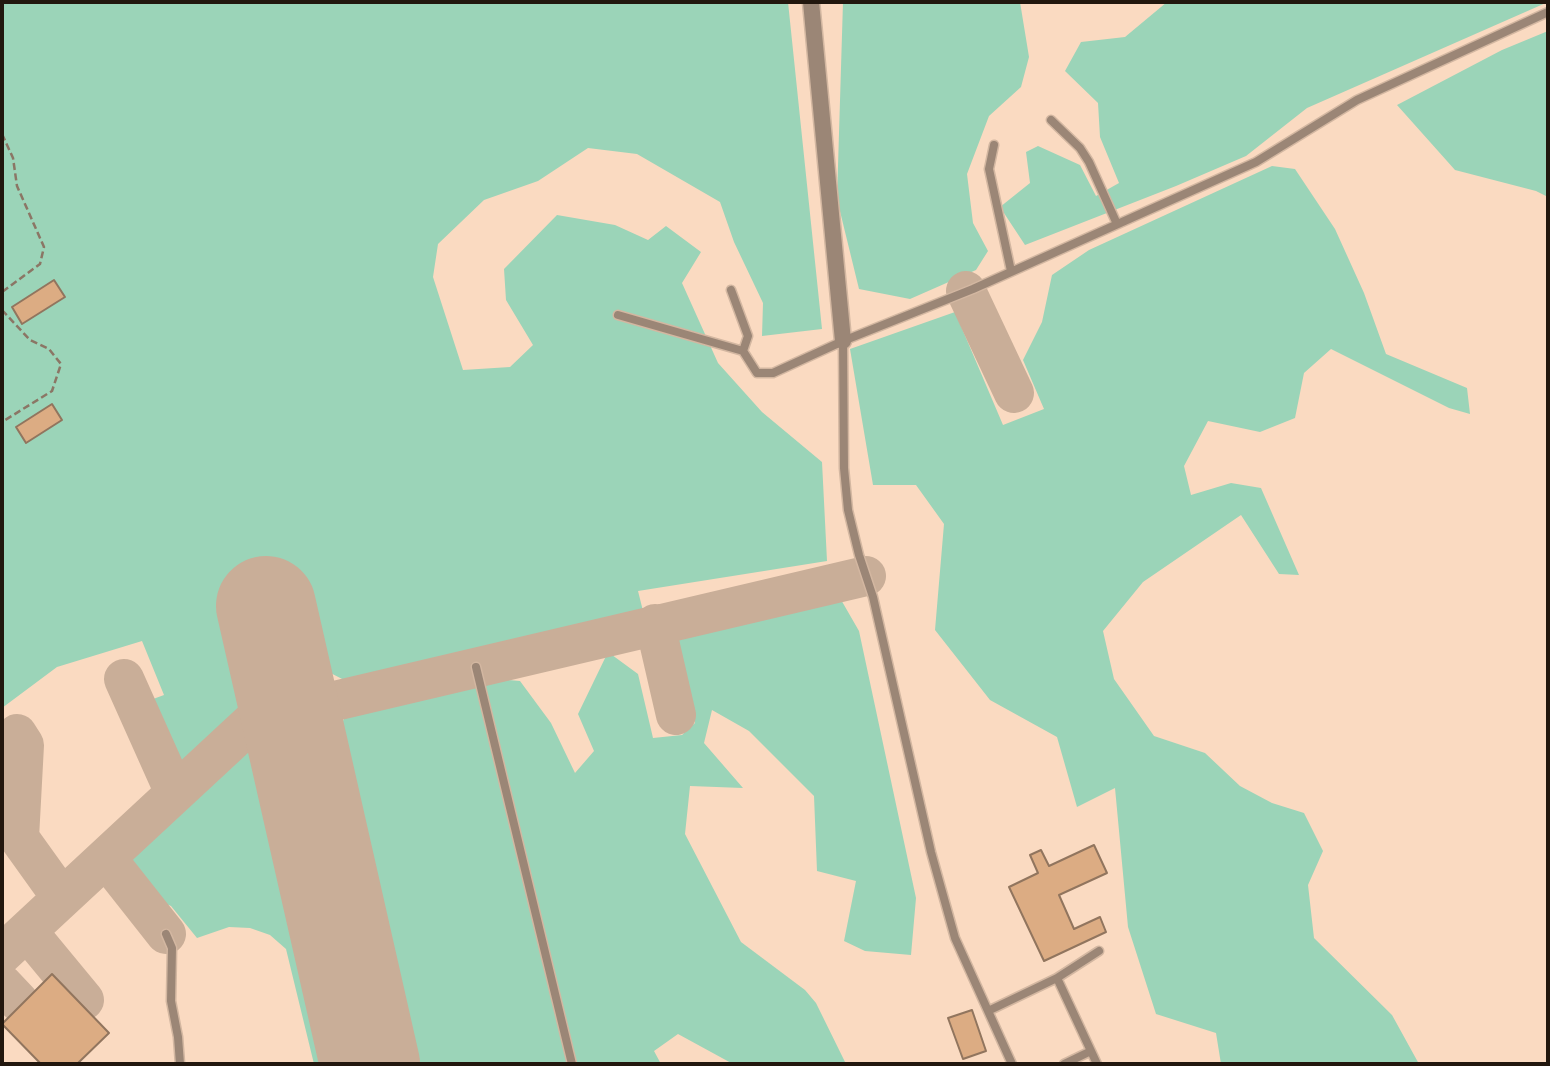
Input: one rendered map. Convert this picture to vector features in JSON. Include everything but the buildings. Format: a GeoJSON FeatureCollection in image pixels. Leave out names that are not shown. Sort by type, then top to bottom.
{"type":"FeatureCollection","features":[{"type":"Feature","properties":{"kind":"street"},"geometry":{"type":"LineString","coordinates":[[811,2],[843,341]]}},
{"type":"Feature","properties":{"kind":"lane"},"geometry":{"type":"LineString","coordinates":[[618,315],[743,351],[757,373],[773,373],[1012,271],[1256,162],[1357,100],[1548,12]]}},
{"type":"Feature","properties":{"kind":"lane"},"geometry":{"type":"LineString","coordinates":[[1051,120],[1080,148],[1089,162],[1117,224]]}},
{"type":"Feature","properties":{"kind":"lane"},"geometry":{"type":"LineString","coordinates":[[994,145],[989,169],[1012,271]]}},
{"type":"Feature","properties":{"kind":"lane"},"geometry":{"type":"LineString","coordinates":[[731,290],[748,337],[743,351]]}},
{"type":"Feature","properties":{"kind":"lane"},"geometry":{"type":"LineString","coordinates":[[843,341],[844,468],[848,510],[873,597],[932,852],[955,938],[1012,1064]]}},
{"type":"Feature","properties":{"kind":"lane"},"geometry":{"type":"LineString","coordinates":[[476,667],[572,1064]]}},
{"type":"Feature","properties":{"kind":"lane"},"geometry":{"type":"LineString","coordinates":[[166,934],[172,948],[170,1002],[178,1037],[180,1064]]}},
{"type":"Feature","properties":{"kind":"lane"},"geometry":{"type":"LineString","coordinates":[[988,1011],[1057,978],[1099,951]]}},
{"type":"Feature","properties":{"kind":"lane"},"geometry":{"type":"LineString","coordinates":[[1057,978],[1097,1064]]}},
{"type":"Feature","properties":{"kind":"lane"},"geometry":{"type":"LineString","coordinates":[[1064,1064],[1091,1051]]}},
{"type":"Feature","properties":{"kind":"path"},"geometry":{"type":"LineString","coordinates":[[2,134],[13,158],[17,186],[44,247],[40,264],[2,292]]}},
{"type":"Feature","properties":{"kind":"path"},"geometry":{"type":"LineString","coordinates":[[2,310],[30,340],[49,349],[61,364],[52,391],[2,422]]}},
{"type":"Feature","properties":{"kind":"green space"},"geometry":{"type":"Polygon","coordinates":[[[2,2],[788,2],[822,329],[762,336],[763,303],[734,242],[720,202],[637,154],[588,148],[538,181],[484,200],[438,244],[433,277],[463,370],[510,367],[533,345],[506,300],[504,269],[557,215],[615,225],[648,240],[666,226],[701,252],[682,283],[718,363],[762,412],[822,462],[827,561],[638,591],[643,611],[346,681],[317,666],[297,593],[231,608],[252,708],[189,769],[172,767],[145,702],[164,695],[142,641],[57,667],[2,708],[2,2]]]}},
{"type":"Feature","properties":{"kind":"green space"},"geometry":{"type":"Polygon","coordinates":[[[843,2],[1020,2],[1029,57],[1021,87],[989,116],[967,174],[973,223],[988,251],[976,270],[910,299],[859,289],[837,199],[843,2]]]}},
{"type":"Feature","properties":{"kind":"green space"},"geometry":{"type":"Polygon","coordinates":[[[1167,2],[1548,2],[1307,108],[1246,156],[1025,245],[1000,207],[1030,183],[1026,152],[1038,146],[1080,165],[1096,196],[1119,183],[1100,137],[1098,103],[1065,71],[1081,42],[1125,37],[1167,2]]]}},
{"type":"Feature","properties":{"kind":"green space"},"geometry":{"type":"Polygon","coordinates":[[[1548,31],[1548,197],[1536,191],[1455,170],[1397,105],[1502,50],[1548,31]]]}},
{"type":"Feature","properties":{"kind":"green space"},"geometry":{"type":"Polygon","coordinates":[[[1272,166],[1295,169],[1335,229],[1364,293],[1386,354],[1467,388],[1470,414],[1449,408],[1331,349],[1304,373],[1295,418],[1260,432],[1208,421],[1184,466],[1191,495],[1231,483],[1261,488],[1299,575],[1279,574],[1241,515],[1143,582],[1103,631],[1114,679],[1154,736],[1205,753],[1240,786],[1272,803],[1304,813],[1323,851],[1308,885],[1314,938],[1392,1015],[1419,1064],[1221,1064],[1216,1033],[1156,1014],[1128,927],[1115,788],[1077,807],[1057,737],[990,700],[935,630],[944,524],[916,485],[873,485],[850,349],[955,312],[1003,425],[1044,409],[1023,360],[1042,322],[1052,275],[1089,250],[1272,166]]]}},
{"type":"Feature","properties":{"kind":"green space"},"geometry":{"type":"Polygon","coordinates":[[[799,596],[840,598],[859,631],[916,898],[911,955],[865,951],[844,941],[856,881],[817,871],[814,796],[749,731],[712,710],[704,743],[743,788],[690,786],[685,834],[741,942],[805,990],[816,1003],[846,1064],[733,1064],[678,1034],[654,1051],[661,1064],[407,1064],[333,744],[346,714],[443,695],[462,676],[520,681],[551,723],[575,773],[594,751],[578,714],[608,652],[638,674],[653,738],[682,735],[695,723],[690,697],[673,670],[671,642],[694,636],[700,624],[799,596]]]}},
{"type":"Feature","properties":{"kind":"green space"},"geometry":{"type":"Polygon","coordinates":[[[261,747],[334,1064],[314,1064],[286,949],[270,935],[250,928],[229,927],[197,938],[171,906],[152,898],[126,864],[129,845],[169,811],[181,813],[194,802],[198,786],[242,748],[261,747]]]}},
{"type":"Feature","properties":{"kind":"taxiway"},"geometry":{"type":"LineString","coordinates":[[966,291],[1014,393]]}},
{"type":"Feature","properties":{"kind":"taxiway"},"geometry":{"type":"LineString","coordinates":[[2,954],[254,720],[866,576]]}},
{"type":"Feature","properties":{"kind":"taxiway"},"geometry":{"type":"LineString","coordinates":[[655,624],[676,715]]}},
{"type":"Feature","properties":{"kind":"taxiway"},"geometry":{"type":"LineString","coordinates":[[124,679],[175,793]]}},
{"type":"Feature","properties":{"kind":"taxiway"},"geometry":{"type":"LineString","coordinates":[[17,734],[24,745],[19,838],[62,898]]}},
{"type":"Feature","properties":{"kind":"taxiway"},"geometry":{"type":"LineString","coordinates":[[106,858],[166,934]]}},
{"type":"Feature","properties":{"kind":"taxiway"},"geometry":{"type":"LineString","coordinates":[[27,931],[84,1000]]}},
{"type":"Feature","properties":{"kind":"taxiway"},"geometry":{"type":"LineString","coordinates":[[2,984],[19,1002]]}},
{"type":"Feature","properties":{"kind":"runway"},"geometry":{"type":"LineString","coordinates":[[266,606],[370,1064]]}}]}
